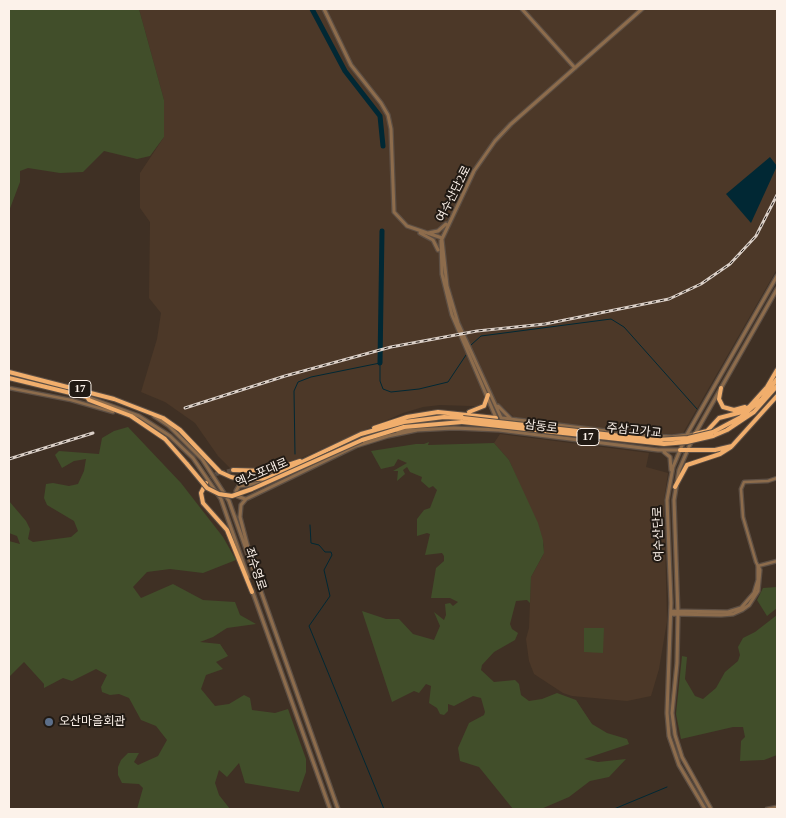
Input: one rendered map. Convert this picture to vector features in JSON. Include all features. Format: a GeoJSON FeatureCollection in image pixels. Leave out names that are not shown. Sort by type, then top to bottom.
{"type":"FeatureCollection","features":[{"type":"Feature","properties":{"kind":"highway"},"geometry":{"type":"LineString","coordinates":[[695,434],[707,431],[716,420],[742,412],[767,387],[777,370]]}},
{"type":"Feature","properties":{"kind":"highway","name":"엑스포대로"},"geometry":{"type":"LineString","coordinates":[[9,372],[106,396],[164,418],[180,430],[214,467],[227,476],[245,480],[268,478],[361,434],[404,422],[444,417],[463,418]]}},
{"type":"Feature","properties":{"kind":"highway","name":"엑스포대로"},"geometry":{"type":"LineString","coordinates":[[9,378],[86,397],[91,403],[131,416],[165,439],[207,488],[219,494],[232,496],[379,434],[420,424],[463,418]]}},
{"type":"Feature","properties":{"kind":"highway","name":"17"},"geometry":{"type":"LineString","coordinates":[[713,434],[741,417],[762,400],[777,379]]}},
{"type":"Feature","properties":{"kind":"highway","name":"17"},"geometry":{"type":"LineString","coordinates":[[713,434],[727,430],[754,412],[777,386]]}},
{"type":"Feature","properties":{"kind":"highway"},"geometry":{"type":"LineString","coordinates":[[721,388],[720,401],[726,409],[739,410],[754,402]]}},
{"type":"Feature","properties":{"kind":"highway"},"geometry":{"type":"LineString","coordinates":[[463,418],[480,409],[486,403],[489,394]]}},
{"type":"Feature","properties":{"kind":"highway"},"geometry":{"type":"LineString","coordinates":[[675,487],[687,465],[720,454],[732,446],[777,396]]}},
{"type":"Feature","properties":{"kind":"highway"},"geometry":{"type":"LineString","coordinates":[[463,418],[499,418]]}},
{"type":"Feature","properties":{"kind":"highway","name":"주삼고가교"},"geometry":{"type":"LineString","coordinates":[[463,418],[657,440],[713,434]]}},
{"type":"Feature","properties":{"kind":"highway"},"geometry":{"type":"LineString","coordinates":[[680,450],[720,449],[732,446]]}},
{"type":"Feature","properties":{"kind":"highway"},"geometry":{"type":"LineString","coordinates":[[233,470],[274,470],[307,459]]}},
{"type":"Feature","properties":{"kind":"highway"},"geometry":{"type":"LineString","coordinates":[[206,483],[202,490],[202,500],[227,530],[252,592]]}},
{"type":"Feature","properties":{"kind":"street","name":"여수산단2로"},"geometry":{"type":"LineString","coordinates":[[324,9],[351,65],[387,112],[391,129],[393,209],[402,223],[416,230],[442,238],[474,171],[495,141],[511,124],[642,9]]}},
{"type":"Feature","properties":{"kind":"street"},"geometry":{"type":"LineString","coordinates":[[522,9],[575,68]]}},
{"type":"Feature","properties":{"kind":"street"},"geometry":{"type":"LineString","coordinates":[[426,233],[438,231],[450,220]]}},
{"type":"Feature","properties":{"kind":"street"},"geometry":{"type":"LineString","coordinates":[[416,230],[433,240],[440,254]]}},
{"type":"Feature","properties":{"kind":"street"},"geometry":{"type":"LineString","coordinates":[[442,238],[440,254],[443,283],[452,315],[489,394],[503,413],[514,420]]}},
{"type":"Feature","properties":{"kind":"street"},"geometry":{"type":"LineString","coordinates":[[442,238],[449,295],[458,323],[499,418],[507,432]]}},
{"type":"Feature","properties":{"kind":"street","name":"여수산단로"},"geometry":{"type":"LineString","coordinates":[[705,809],[679,765],[669,736],[667,712],[671,612],[667,500],[671,473],[686,436],[777,276]]}},
{"type":"Feature","properties":{"kind":"street","name":"여수산단로"},"geometry":{"type":"LineString","coordinates":[[711,809],[682,757],[673,722],[678,612],[674,520],[675,487],[686,450],[777,289]]}},
{"type":"Feature","properties":{"kind":"street"},"geometry":{"type":"LineString","coordinates":[[9,388],[91,403],[113,412]]}},
{"type":"Feature","properties":{"kind":"street","name":"좌수영로"},"geometry":{"type":"LineString","coordinates":[[86,397],[139,416],[170,436],[193,458],[212,483],[223,504],[252,592],[330,809]]}},
{"type":"Feature","properties":{"kind":"street","name":"좌수영로"},"geometry":{"type":"LineString","coordinates":[[149,412],[189,444],[216,479],[233,512],[338,809]]}},
{"type":"Feature","properties":{"kind":"street"},"geometry":{"type":"LineString","coordinates":[[499,418],[501,430]]}},
{"type":"Feature","properties":{"kind":"street","name":"삼동로"},"geometry":{"type":"LineString","coordinates":[[499,418],[623,434],[676,437],[695,434]]}},
{"type":"Feature","properties":{"kind":"street"},"geometry":{"type":"LineString","coordinates":[[251,565],[240,517],[241,505],[246,499],[356,446],[388,436],[431,428]]}},
{"type":"Feature","properties":{"kind":"street"},"geometry":{"type":"LineString","coordinates":[[379,434],[431,428]]}},
{"type":"Feature","properties":{"kind":"street","name":"삼동로"},"geometry":{"type":"LineString","coordinates":[[431,428],[501,430],[658,450],[680,450]]}},
{"type":"Feature","properties":{"kind":"street"},"geometry":{"type":"LineString","coordinates":[[658,450],[670,457],[671,473]]}},
{"type":"Feature","properties":{"kind":"street"},"geometry":{"type":"LineString","coordinates":[[246,499],[237,496],[238,486],[261,483],[268,478]]}},
{"type":"Feature","properties":{"kind":"street"},"geometry":{"type":"LineString","coordinates":[[671,612],[733,614],[749,605],[758,591],[760,575],[743,517],[741,485],[744,482],[768,481],[777,478]]}},
{"type":"Feature","properties":{"kind":"street"},"geometry":{"type":"LineString","coordinates":[[758,566],[777,561]]}},
{"type":"Feature","properties":{"kind":"street"},"geometry":{"type":"LineString","coordinates":[[767,809],[777,807]]}},
{"type":"Feature","properties":{"kind":"shaded area"},"geometry":{"type":"Polygon","coordinates":[[[139,9],[777,9],[777,269],[683,433],[664,435],[619,431],[514,417],[503,407],[440,405],[423,407],[403,413],[274,470],[235,470],[230,468],[218,456],[195,423],[165,402],[141,392],[157,339],[161,313],[149,298],[150,222],[140,208],[140,173],[164,137],[164,100],[139,9]]]}},
{"type":"Feature","properties":{"kind":"shaded area"},"geometry":{"type":"Polygon","coordinates":[[[500,434],[649,453],[646,467],[668,473],[664,500],[667,621],[659,669],[651,696],[627,701],[572,696],[563,693],[534,674],[529,661],[526,639],[529,628],[531,577],[543,555],[544,546],[509,460],[494,443],[500,434]]]}},
{"type":"Feature","properties":{"kind":"green space"},"geometry":{"type":"Polygon","coordinates":[[[9,9],[139,9],[164,100],[164,137],[150,156],[137,159],[104,151],[83,172],[60,173],[28,168],[20,171],[20,182],[9,211],[9,9]]]}},
{"type":"Feature","properties":{"kind":"green space"},"geometry":{"type":"Polygon","coordinates":[[[128,427],[181,483],[223,537],[236,560],[203,573],[170,569],[147,572],[133,587],[141,598],[173,584],[203,600],[235,602],[240,615],[256,624],[227,628],[213,637],[200,642],[220,644],[228,656],[216,662],[223,669],[206,675],[201,689],[215,706],[229,704],[244,695],[250,698],[252,710],[275,713],[288,709],[306,759],[306,772],[299,792],[245,783],[239,763],[227,777],[219,770],[215,783],[219,795],[230,809],[137,809],[143,788],[139,784],[122,783],[118,775],[118,767],[121,760],[128,753],[139,753],[134,762],[138,765],[158,756],[167,740],[156,726],[141,720],[129,698],[119,694],[110,695],[102,692],[101,687],[107,675],[96,669],[72,681],[63,678],[44,688],[44,684],[24,662],[9,677],[9,541],[20,544],[17,536],[9,533],[9,501],[26,521],[30,529],[28,539],[33,542],[71,537],[78,531],[74,521],[47,505],[44,498],[46,484],[53,483],[69,486],[78,484],[84,471],[86,459],[74,461],[62,468],[55,455],[59,451],[99,454],[102,438],[114,431],[128,427]]]}},
{"type":"Feature","properties":{"kind":"green space"},"geometry":{"type":"Polygon","coordinates":[[[429,442],[428,445],[494,443],[509,460],[538,523],[543,540],[544,553],[531,577],[530,603],[527,600],[516,601],[510,624],[512,629],[518,633],[515,640],[494,652],[482,665],[481,670],[494,682],[515,680],[519,684],[521,695],[529,701],[542,699],[557,693],[576,700],[592,724],[607,733],[627,739],[629,744],[584,759],[598,762],[626,759],[609,777],[590,781],[569,797],[541,809],[513,809],[479,767],[460,761],[458,748],[469,723],[484,715],[485,712],[481,698],[473,696],[454,706],[448,704],[448,711],[444,715],[440,714],[437,708],[429,703],[431,686],[426,684],[419,693],[414,691],[392,702],[362,611],[386,619],[399,619],[413,634],[434,640],[440,626],[434,612],[444,620],[446,615],[445,604],[450,603],[453,606],[458,602],[450,598],[431,598],[436,568],[444,561],[444,556],[442,553],[425,555],[430,534],[417,536],[417,519],[424,510],[430,508],[437,490],[433,486],[429,488],[421,481],[422,477],[410,472],[407,467],[403,470],[405,474],[397,481],[398,471],[393,471],[407,463],[398,459],[394,466],[381,469],[371,451],[429,442]]]}},
{"type":"Feature","properties":{"kind":"green space"},"geometry":{"type":"Polygon","coordinates":[[[777,587],[777,608],[767,616],[757,600],[763,588],[777,587]]]}},
{"type":"Feature","properties":{"kind":"green space"},"geometry":{"type":"Polygon","coordinates":[[[777,615],[777,755],[764,760],[740,761],[741,741],[745,737],[743,727],[733,727],[681,739],[676,714],[682,656],[687,657],[685,679],[695,696],[703,699],[716,688],[725,672],[738,661],[740,655],[738,647],[743,638],[755,632],[777,615]]]}},
{"type":"Feature","properties":{"kind":"green space"},"geometry":{"type":"Polygon","coordinates":[[[584,628],[604,628],[603,653],[584,652],[584,628]]]}},
{"type":"Feature","properties":{"kind":"water"},"geometry":{"type":"Polygon","coordinates":[[[770,157],[777,166],[751,223],[726,194],[770,157]]]}},
{"type":"Feature","properties":{"kind":"waterway"},"geometry":{"type":"LineString","coordinates":[[312,9],[345,71],[380,116],[383,146]]}},
{"type":"Feature","properties":{"kind":"waterway"},"geometry":{"type":"LineString","coordinates":[[380,363],[382,231]]}},
{"type":"Feature","properties":{"kind":"waterway"},"geometry":{"type":"LineString","coordinates":[[471,345],[481,336],[611,319],[624,327],[697,409]]}},
{"type":"Feature","properties":{"kind":"waterway"},"geometry":{"type":"LineString","coordinates":[[295,454],[294,391],[298,382],[311,377],[380,363],[380,381],[383,389],[391,392],[419,389],[448,382],[466,355]]}},
{"type":"Feature","properties":{"kind":"waterway"},"geometry":{"type":"LineString","coordinates":[[310,525],[311,543],[319,545],[325,552],[331,552],[332,555],[324,570],[330,596],[309,626],[384,809]]}},
{"type":"Feature","properties":{"kind":"waterway"},"geometry":{"type":"LineString","coordinates":[[614,809],[667,787]]}},
{"type":"Feature","properties":{"kind":"tunnel"},"geometry":{"type":"LineString","coordinates":[[207,483],[216,474],[233,470]]}},
{"type":"Feature","properties":{"kind":"railway"},"geometry":{"type":"LineString","coordinates":[[185,408],[285,376],[391,347],[477,331],[545,324],[669,299],[701,284],[730,264],[756,236],[777,195]]}},
{"type":"Feature","properties":{"kind":"railway"},"geometry":{"type":"LineString","coordinates":[[9,459],[93,433]]}},
{"type":"Feature","properties":{"kind":"place","name":"오산마을회관"},"geometry":{"type":"Point","coordinates":[49,722]}}]}
